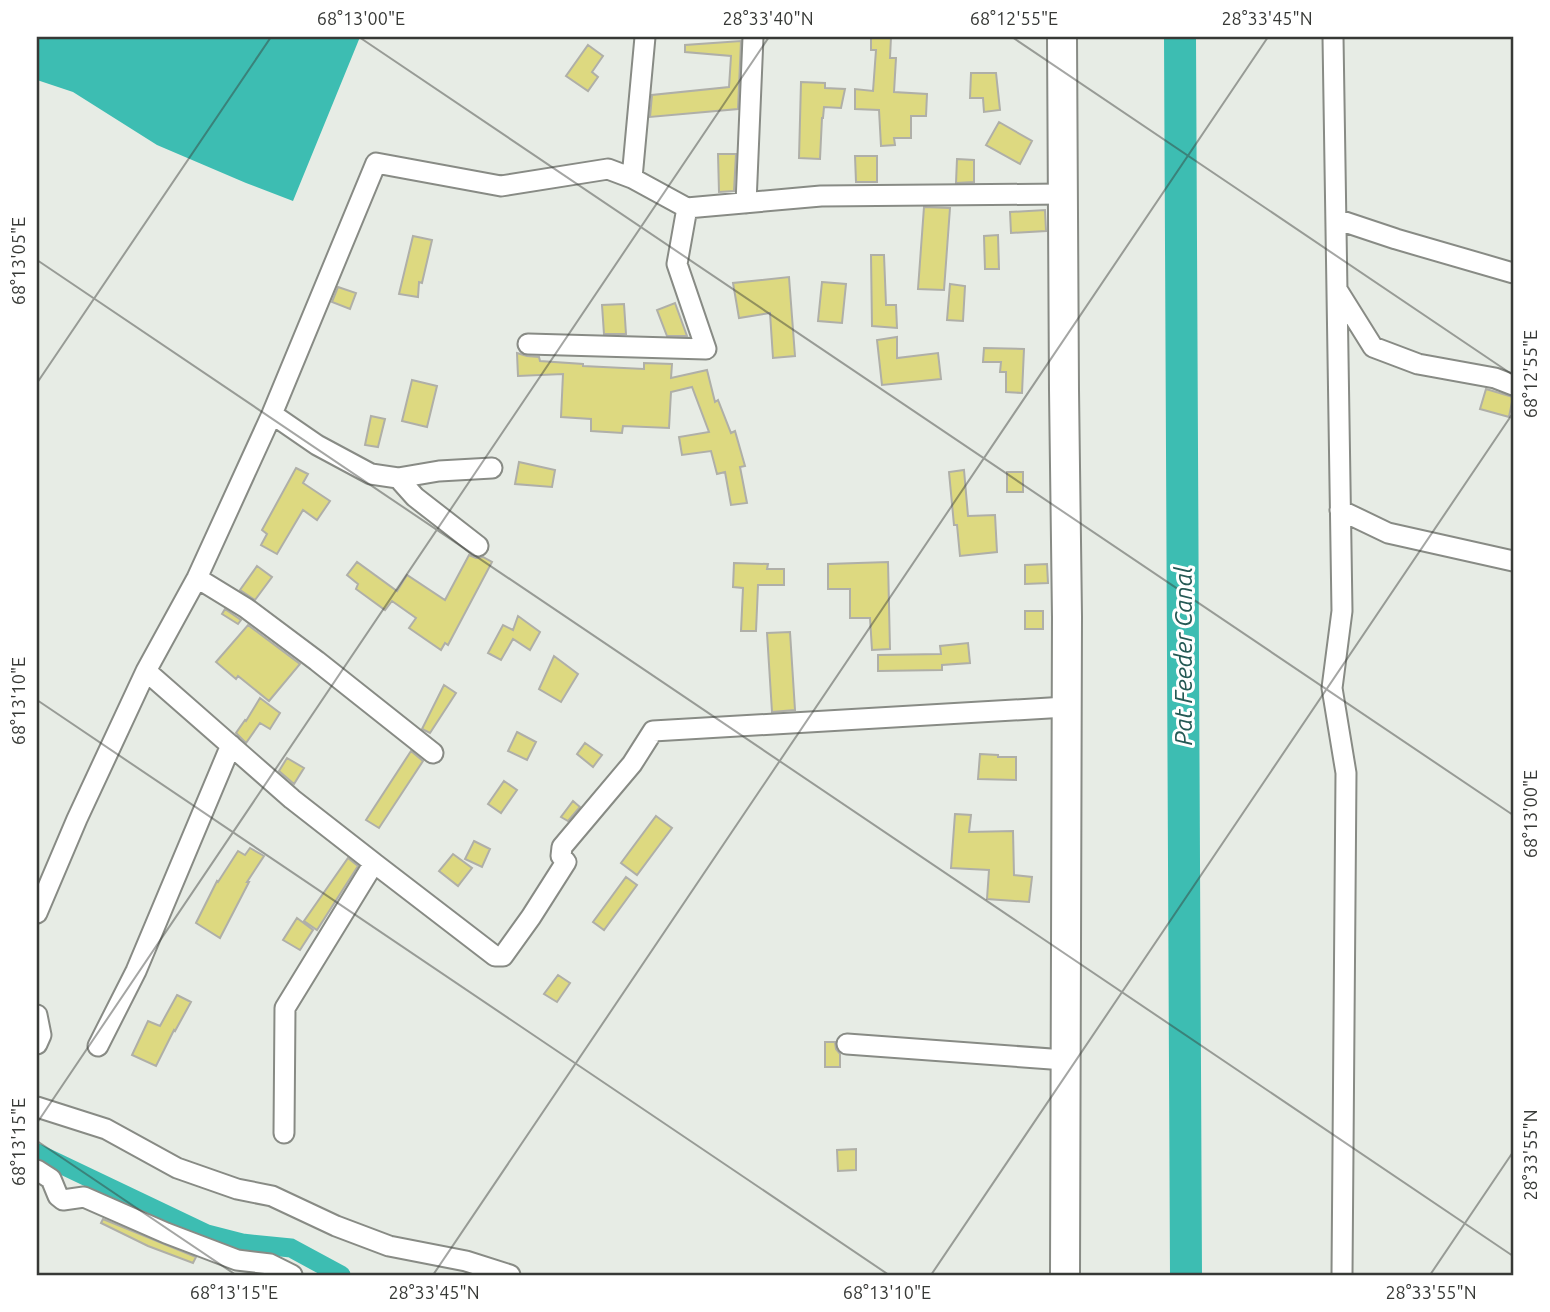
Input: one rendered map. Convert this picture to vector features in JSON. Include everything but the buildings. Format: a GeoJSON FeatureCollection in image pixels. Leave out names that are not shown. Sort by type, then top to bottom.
{"type":"FeatureCollection","features":[{"type":"Feature","properties":{"kind":"street"},"geometry":{"type":"LineString","coordinates":[[632,178],[645,37]]}},
{"type":"Feature","properties":{"kind":"street"},"geometry":{"type":"LineString","coordinates":[[746,203],[753,37]]}},
{"type":"Feature","properties":{"kind":"street"},"geometry":{"type":"LineString","coordinates":[[1062,37],[1066,706],[1065,1275]]}},
{"type":"Feature","properties":{"kind":"street"},"geometry":{"type":"LineString","coordinates":[[1333,37],[1342,611],[1332,688],[1346,773],[1342,1275]]}},
{"type":"Feature","properties":{"kind":"street"},"geometry":{"type":"LineString","coordinates":[[37,913],[77,819],[146,671],[197,578],[272,414],[376,163],[501,186],[608,169],[632,178],[687,208],[821,197],[1063,194]]}},
{"type":"Feature","properties":{"kind":"street"},"geometry":{"type":"LineString","coordinates":[[528,344],[706,349],[677,264],[687,208]]}},
{"type":"Feature","properties":{"kind":"street"},"geometry":{"type":"LineString","coordinates":[[1336,219],[1513,273]]}},
{"type":"Feature","properties":{"kind":"street"},"geometry":{"type":"LineString","coordinates":[[1337,290],[1373,347],[1418,364],[1495,378],[1513,385]]}},
{"type":"Feature","properties":{"kind":"street"},"geometry":{"type":"LineString","coordinates":[[272,414],[317,445],[371,474],[398,478],[439,471],[492,468]]}},
{"type":"Feature","properties":{"kind":"street"},"geometry":{"type":"LineString","coordinates":[[398,478],[415,497],[478,546]]}},
{"type":"Feature","properties":{"kind":"street"},"geometry":{"type":"LineString","coordinates":[[1340,510],[1388,533],[1513,561]]}},
{"type":"Feature","properties":{"kind":"street"},"geometry":{"type":"LineString","coordinates":[[197,578],[246,608],[433,754]]}},
{"type":"Feature","properties":{"kind":"street"},"geometry":{"type":"LineString","coordinates":[[146,671],[292,799],[495,956],[503,956],[566,862],[561,856],[562,847],[632,764],[653,731],[1066,706]]}},
{"type":"Feature","properties":{"kind":"street"},"geometry":{"type":"LineString","coordinates":[[98,1046],[136,971],[231,746]]}},
{"type":"Feature","properties":{"kind":"street"},"geometry":{"type":"LineString","coordinates":[[284,1133],[285,1008],[373,863]]}},
{"type":"Feature","properties":{"kind":"street"},"geometry":{"type":"LineString","coordinates":[[37,1015],[41,1035],[37,1045]]}},
{"type":"Feature","properties":{"kind":"street"},"geometry":{"type":"LineString","coordinates":[[847,1044],[1065,1060]]}},
{"type":"Feature","properties":{"kind":"street"},"geometry":{"type":"LineString","coordinates":[[37,1107],[106,1129],[177,1168],[237,1189],[272,1196],[389,1246],[466,1261],[510,1275]]}},
{"type":"Feature","properties":{"kind":"street"},"geometry":{"type":"LineString","coordinates":[[37,1170],[51,1179],[58,1196],[63,1200],[84,1197],[237,1260],[270,1264],[292,1275]]}},
{"type":"Feature","properties":{"kind":"water"},"geometry":{"type":"Polygon","coordinates":[[[37,37],[360,37],[293,201],[157,145],[73,92],[37,80],[37,37]]]}},
{"type":"Feature","properties":{"kind":"waterway","name":"Pat Feeder Canal"},"geometry":{"type":"LineString","coordinates":[[1180,37],[1186,1275]]}},
{"type":"Feature","properties":{"kind":"waterway"},"geometry":{"type":"LineString","coordinates":[[37,1153],[207,1234],[242,1243],[291,1248],[341,1275]]}}]}
